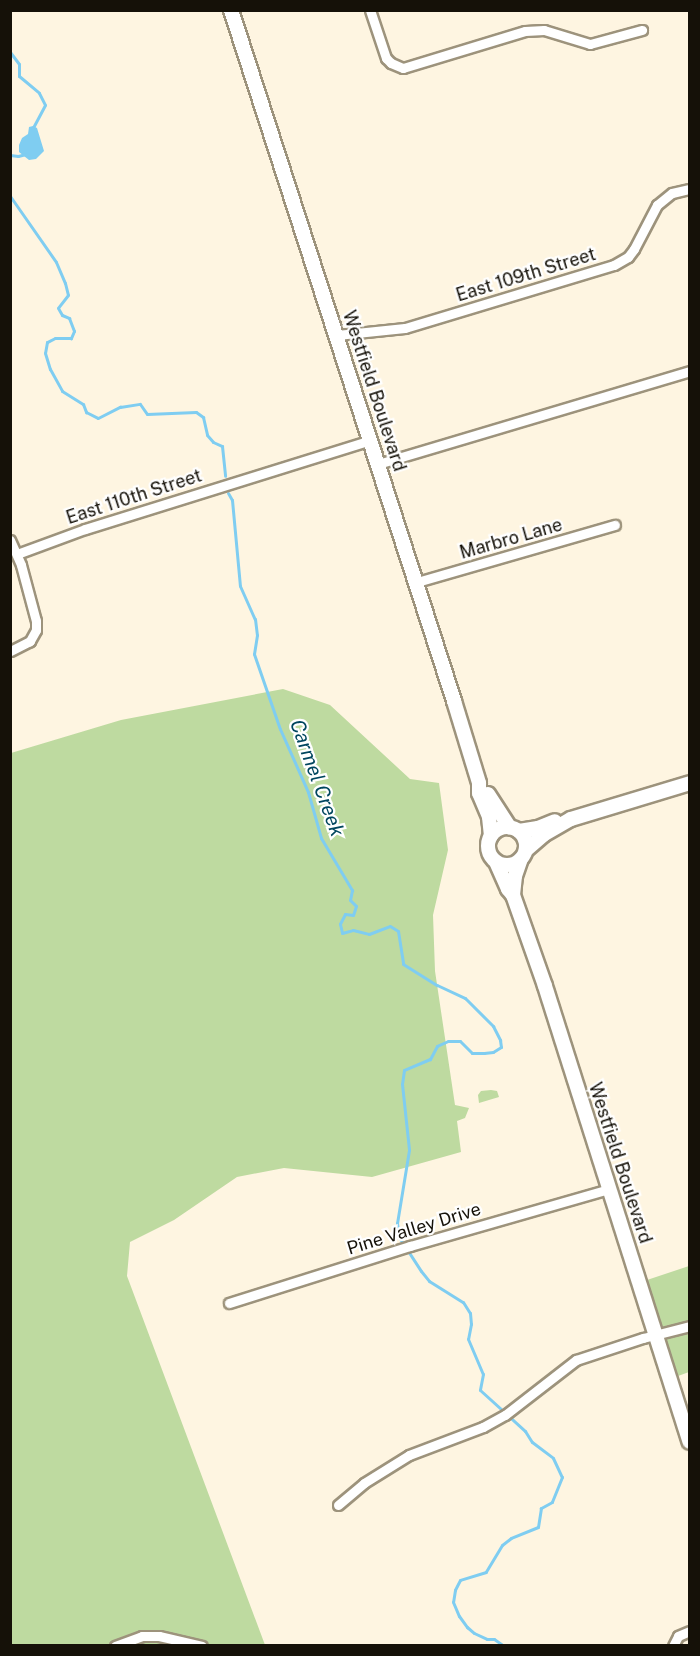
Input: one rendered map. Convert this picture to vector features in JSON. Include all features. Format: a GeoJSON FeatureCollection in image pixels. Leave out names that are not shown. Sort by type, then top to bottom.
{"type":"FeatureCollection","features":[{"type":"Feature","properties":{"kind":"main road","name":"Westfield Boulevard"},"geometry":{"type":"LineString","coordinates":[[231,10],[417,582],[479,783],[479,794],[489,817],[491,836]]}},
{"type":"Feature","properties":{"kind":"main road","name":"Westfield Boulevard"},"geometry":{"type":"LineString","coordinates":[[479,783],[514,830]]}},
{"type":"Feature","properties":{"kind":"main road"},"geometry":{"type":"LineString","coordinates":[[571,819],[562,818],[538,828],[514,830],[501,828],[491,836],[488,850],[496,862],[510,865],[543,836],[571,819],[690,783]]}},
{"type":"Feature","properties":{"kind":"main road"},"geometry":{"type":"LineString","coordinates":[[514,830],[524,838],[524,855]]}},
{"type":"Feature","properties":{"kind":"main road","name":"Westfield Boulevard"},"geometry":{"type":"LineString","coordinates":[[513,895],[515,876],[524,855]]}},
{"type":"Feature","properties":{"kind":"main road","name":"Westfield Boulevard"},"geometry":{"type":"LineString","coordinates":[[496,862],[513,895],[690,1442]]}},
{"type":"Feature","properties":{"kind":"street"},"geometry":{"type":"LineString","coordinates":[[370,10],[386,58],[403,68],[525,31],[544,30],[590,44],[642,30]]}},
{"type":"Feature","properties":{"kind":"street","name":"East 109th Street"},"geometry":{"type":"LineString","coordinates":[[337,335],[405,328],[614,266],[628,257],[634,249],[657,205],[672,193],[690,189]]}},
{"type":"Feature","properties":{"kind":"street"},"geometry":{"type":"LineString","coordinates":[[378,464],[690,371]]}},
{"type":"Feature","properties":{"kind":"street","name":"East 110th Street"},"geometry":{"type":"LineString","coordinates":[[17,554],[95,525],[370,440]]}},
{"type":"Feature","properties":{"kind":"street","name":"Marbro Lane"},"geometry":{"type":"LineString","coordinates":[[417,582],[615,525]]}},
{"type":"Feature","properties":{"kind":"street"},"geometry":{"type":"LineString","coordinates":[[10,540],[17,554],[36,621],[36,630],[30,641],[10,651]]}},
{"type":"Feature","properties":{"kind":"street","name":"Pine Valley Drive"},"geometry":{"type":"LineString","coordinates":[[229,1303],[410,1246],[609,1189]]}},
{"type":"Feature","properties":{"kind":"street"},"geometry":{"type":"LineString","coordinates":[[338,1505],[364,1483],[409,1455],[483,1427],[508,1413],[576,1360],[690,1326]]}},
{"type":"Feature","properties":{"kind":"street"},"geometry":{"type":"LineString","coordinates":[[673,1646],[678,1636],[690,1631]]}},
{"type":"Feature","properties":{"kind":"street"},"geometry":{"type":"LineString","coordinates":[[115,1646],[142,1636],[159,1636],[202,1646]]}},
{"type":"Feature","properties":{"kind":"green space"},"geometry":{"type":"Polygon","coordinates":[[[283,689],[330,705],[410,779],[439,783],[448,850],[433,915],[435,971],[455,1105],[469,1108],[465,1118],[457,1121],[461,1152],[372,1177],[284,1168],[237,1177],[174,1220],[130,1242],[127,1276],[265,1645],[11,1645],[11,753],[121,720],[283,689]]]}},
{"type":"Feature","properties":{"kind":"green space"},"geometry":{"type":"Polygon","coordinates":[[[481,1091],[497,1091],[499,1097],[479,1103],[478,1095],[481,1091]]]}},
{"type":"Feature","properties":{"kind":"green space"},"geometry":{"type":"Polygon","coordinates":[[[689,1266],[689,1372],[678,1376],[647,1280],[689,1266]]]}},
{"type":"Feature","properties":{"kind":"water"},"geometry":{"type":"Polygon","coordinates":[[[29,127],[37,128],[44,151],[36,159],[29,160],[19,152],[19,145],[22,138],[28,134],[29,127]]]}},
{"type":"Feature","properties":{"kind":"waterway","name":"Carmel Creek"},"geometry":{"type":"LineString","coordinates":[[10,52],[19,64],[19,76],[39,93],[45,105],[33,128]]}},
{"type":"Feature","properties":{"kind":"waterway","name":"Carmel Creek"},"geometry":{"type":"LineString","coordinates":[[10,155],[26,154]]}},
{"type":"Feature","properties":{"kind":"waterway","name":"Carmel Creek"},"geometry":{"type":"LineString","coordinates":[[10,196],[56,262],[65,283],[68,295],[58,308],[62,315],[69,318],[74,331],[71,338],[55,338],[47,342],[45,353],[50,369],[62,391],[83,404],[86,412],[98,418],[120,407],[140,404],[147,414],[196,412],[203,417],[207,435],[213,442],[222,446],[225,476]]}},
{"type":"Feature","properties":{"kind":"waterway","name":"Carmel Creek"},"geometry":{"type":"LineString","coordinates":[[228,493],[232,500],[240,586],[255,619],[257,635],[254,654],[280,729],[308,792],[321,838],[352,890],[350,900],[356,906],[353,915],[345,914],[340,924],[342,933],[353,930],[369,934],[390,926],[398,931],[403,964],[437,985],[465,998],[493,1026],[500,1040],[501,1047],[493,1052],[484,1053],[472,1053],[460,1041],[448,1041],[437,1046],[430,1059],[404,1070],[402,1084],[409,1150],[397,1223],[399,1237],[429,1281],[463,1302],[470,1313],[471,1324],[468,1339],[483,1374],[480,1390],[525,1431],[532,1442],[553,1458],[562,1477],[552,1502],[541,1508],[538,1527],[511,1538],[502,1545],[486,1572],[460,1580],[455,1590],[453,1602],[467,1627],[474,1633],[487,1639],[494,1639],[504,1646]]}}]}
